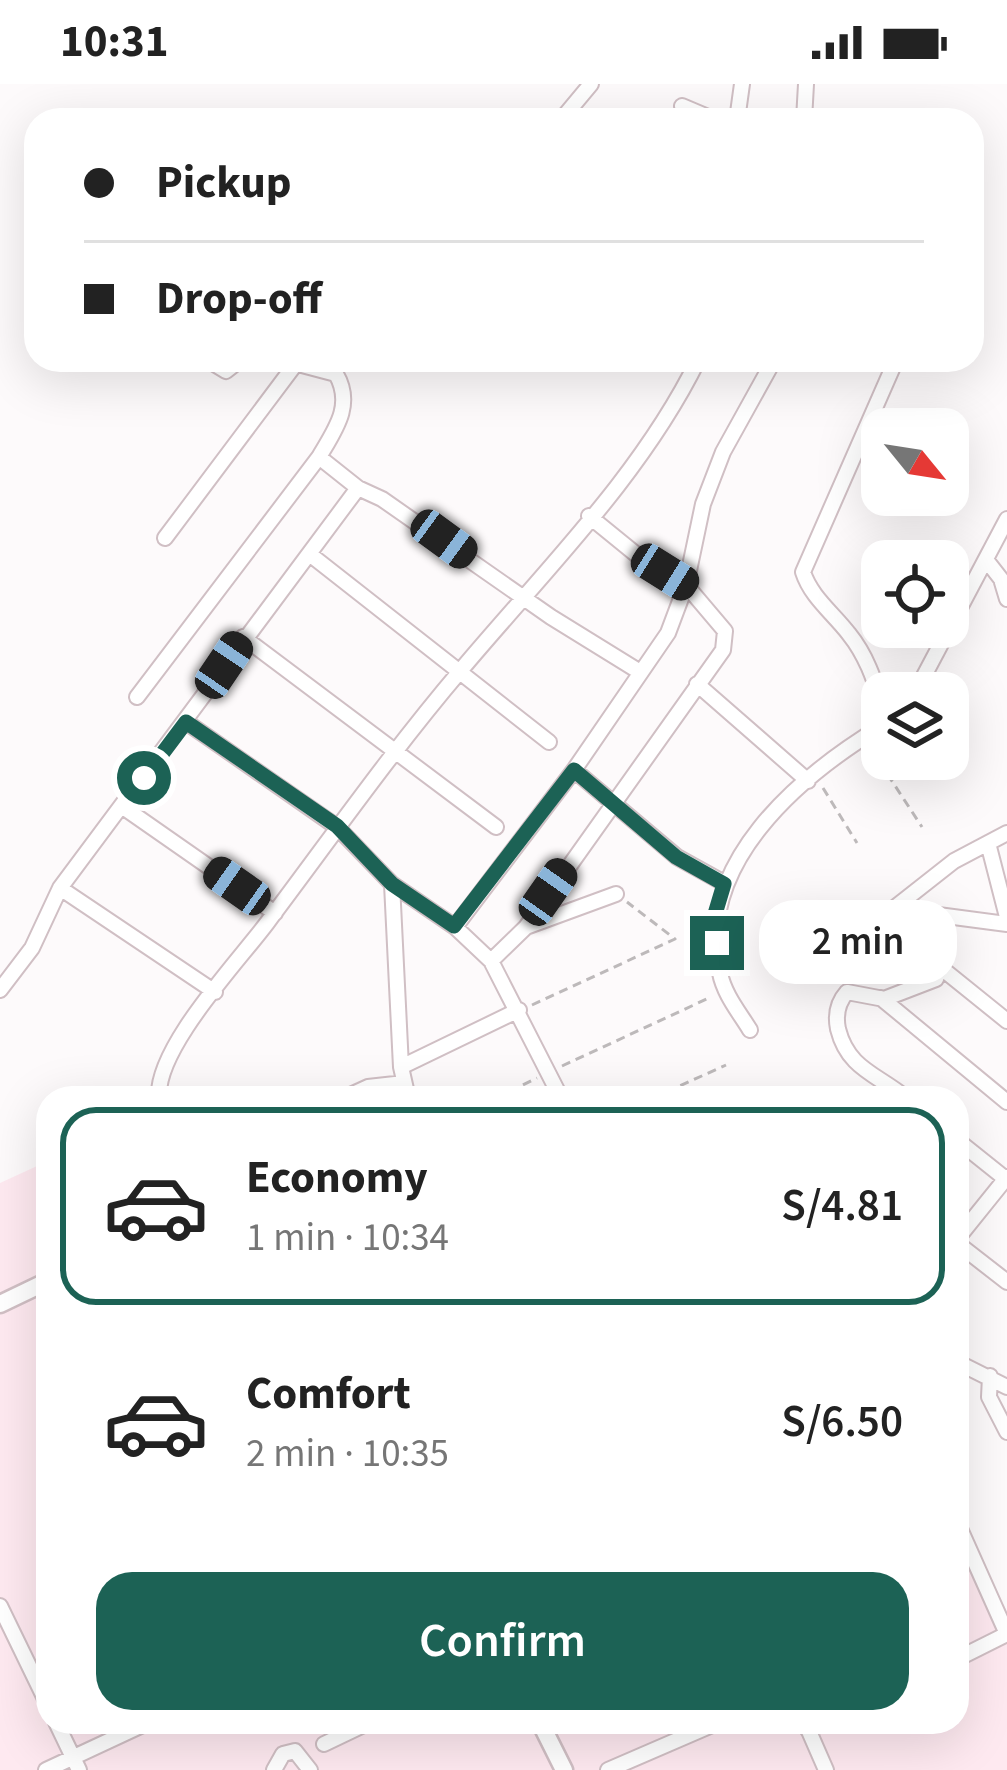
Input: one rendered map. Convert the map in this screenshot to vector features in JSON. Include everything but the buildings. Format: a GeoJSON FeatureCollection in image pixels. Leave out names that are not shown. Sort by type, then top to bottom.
{"type":"FeatureCollection","features":[{"type":"Feature","properties":{"kind":"main road"},"geometry":{"type":"LineString","coordinates":[[0,1304],[36,1288]]}},
{"type":"Feature","properties":{"kind":"main road"},"geometry":{"type":"LineString","coordinates":[[547,1734],[564,1770]]}},
{"type":"Feature","properties":{"kind":"street"},"geometry":{"type":"LineString","coordinates":[[571,108],[592,84]]}},
{"type":"Feature","properties":{"kind":"street"},"geometry":{"type":"LineString","coordinates":[[682,106],[687,108]]}},
{"type":"Feature","properties":{"kind":"street"},"geometry":{"type":"LineString","coordinates":[[165,538],[282,372]]}},
{"type":"Feature","properties":{"kind":"street"},"geometry":{"type":"LineString","coordinates":[[137,698],[319,457],[345,405],[343,385],[336,374],[327,372]]}},
{"type":"Feature","properties":{"kind":"street"},"geometry":{"type":"LineString","coordinates":[[161,1086],[165,1062],[337,826],[672,412],[692,372]]}},
{"type":"Feature","properties":{"kind":"street"},"geometry":{"type":"LineString","coordinates":[[454,926],[574,770],[668,633],[686,585],[703,504],[723,452],[767,372]]}},
{"type":"Feature","properties":{"kind":"street"},"geometry":{"type":"LineString","coordinates":[[873,672],[852,637],[807,586],[803,572],[891,372]]}},
{"type":"Feature","properties":{"kind":"street"},"geometry":{"type":"LineString","coordinates":[[319,457],[358,488],[444,539],[523,598],[640,671]]}},
{"type":"Feature","properties":{"kind":"street"},"geometry":{"type":"LineString","coordinates":[[0,990],[32,948],[60,888],[358,488]]}},
{"type":"Feature","properties":{"kind":"street"},"geometry":{"type":"LineString","coordinates":[[491,961],[526,927],[723,650],[724,631],[686,585],[644,560],[589,516]]}},
{"type":"Feature","properties":{"kind":"street"},"geometry":{"type":"LineString","coordinates":[[926,672],[1007,519]]}},
{"type":"Feature","properties":{"kind":"street"},"geometry":{"type":"LineString","coordinates":[[311,556],[549,742]]}},
{"type":"Feature","properties":{"kind":"street"},"geometry":{"type":"LineString","coordinates":[[987,561],[1001,579],[1007,599]]}},
{"type":"Feature","properties":{"kind":"street"},"geometry":{"type":"LineString","coordinates":[[243,637],[496,826]]}},
{"type":"Feature","properties":{"kind":"street"},"geometry":{"type":"LineString","coordinates":[[697,684],[812,779]]}},
{"type":"Feature","properties":{"kind":"street"},"geometry":{"type":"LineString","coordinates":[[186,722],[337,826],[392,884],[454,926],[491,961],[555,1086]]}},
{"type":"Feature","properties":{"kind":"street"},"geometry":{"type":"LineString","coordinates":[[750,1030],[719,972],[715,914],[724,884],[747,845],[812,779],[861,740]]}},
{"type":"Feature","properties":{"kind":"street"},"geometry":{"type":"LineString","coordinates":[[574,770],[676,857],[724,884]]}},
{"type":"Feature","properties":{"kind":"street"},"geometry":{"type":"LineString","coordinates":[[123,807],[275,913]]}},
{"type":"Feature","properties":{"kind":"street"},"geometry":{"type":"LineString","coordinates":[[1007,833],[907,894],[893,909],[893,933],[1007,1021]]}},
{"type":"Feature","properties":{"kind":"street"},"geometry":{"type":"LineString","coordinates":[[893,909],[1004,925],[988,843]]}},
{"type":"Feature","properties":{"kind":"street"},"geometry":{"type":"LineString","coordinates":[[392,884],[400,1066],[405,1086]]}},
{"type":"Feature","properties":{"kind":"street"},"geometry":{"type":"LineString","coordinates":[[60,888],[215,992]]}},
{"type":"Feature","properties":{"kind":"street"},"geometry":{"type":"LineString","coordinates":[[526,927],[616,894]]}},
{"type":"Feature","properties":{"kind":"street"},"geometry":{"type":"LineString","coordinates":[[887,1086],[859,1068],[843,1048],[836,1018],[841,997],[847,992],[881,998],[921,988],[936,979],[940,967]]}},
{"type":"Feature","properties":{"kind":"street"},"geometry":{"type":"LineString","coordinates":[[881,998],[1007,1102]]}},
{"type":"Feature","properties":{"kind":"street"},"geometry":{"type":"LineString","coordinates":[[400,1066],[519,1010]]}},
{"type":"Feature","properties":{"kind":"street"},"geometry":{"type":"LineString","coordinates":[[969,1149],[1007,1179],[969,1226]]}},
{"type":"Feature","properties":{"kind":"street"},"geometry":{"type":"LineString","coordinates":[[969,1251],[1007,1282]]}},
{"type":"Feature","properties":{"kind":"street"},"geometry":{"type":"LineString","coordinates":[[969,1367],[1007,1388]]}},
{"type":"Feature","properties":{"kind":"street"},"geometry":{"type":"LineString","coordinates":[[990,1376],[989,1397],[1007,1432]]}},
{"type":"Feature","properties":{"kind":"street"},"geometry":{"type":"LineString","coordinates":[[969,1550],[1007,1634],[969,1653]]}},
{"type":"Feature","properties":{"kind":"street"},"geometry":{"type":"LineString","coordinates":[[991,1602],[1007,1594]]}},
{"type":"Feature","properties":{"kind":"street"},"geometry":{"type":"LineString","coordinates":[[0,1606],[36,1680]]}},
{"type":"Feature","properties":{"kind":"street"},"geometry":{"type":"LineString","coordinates":[[62,1734],[76,1764]]}},
{"type":"Feature","properties":{"kind":"street"},"geometry":{"type":"LineString","coordinates":[[46,1770],[76,1764],[128,1734]]}},
{"type":"Feature","properties":{"kind":"street"},"geometry":{"type":"LineString","coordinates":[[324,1744],[345,1734]]}},
{"type":"Feature","properties":{"kind":"street"},"geometry":{"type":"LineString","coordinates":[[608,1770],[691,1734]]}},
{"type":"Feature","properties":{"kind":"street"},"geometry":{"type":"LineString","coordinates":[[810,1734],[826,1770]]}},
{"type":"Feature","properties":{"kind":"street"},"geometry":{"type":"LineString","coordinates":[[274,1770],[284,1754],[295,1751],[310,1770]]}},
{"type":"Feature","properties":{"kind":"path"},"geometry":{"type":"LineString","coordinates":[[812,779],[857,842]]}},
{"type":"Feature","properties":{"kind":"path"},"geometry":{"type":"LineString","coordinates":[[891,780],[922,826]]}},
{"type":"Feature","properties":{"kind":"path"},"geometry":{"type":"LineString","coordinates":[[519,1010],[675,939],[616,894]]}},
{"type":"Feature","properties":{"kind":"path"},"geometry":{"type":"LineString","coordinates":[[520,1086],[726,990]]}},
{"type":"Feature","properties":{"kind":"path"},"geometry":{"type":"LineString","coordinates":[[680,1086],[726,1066]]}},
{"type":"Feature","properties":{"kind":"shaded area"},"geometry":{"type":"Polygon","coordinates":[[[36,1166],[36,1734],[969,1734],[969,1538],[1007,1611],[1007,1770],[0,1770],[0,1183],[36,1166]]]}},
{"type":"Feature","properties":{"kind":"route"},"geometry":{"type":"LineString","coordinates":[[144,778],[186,722],[337,826],[392,884],[454,926],[574,770],[676,857],[724,884],[715,914],[717,943]]}}]}
